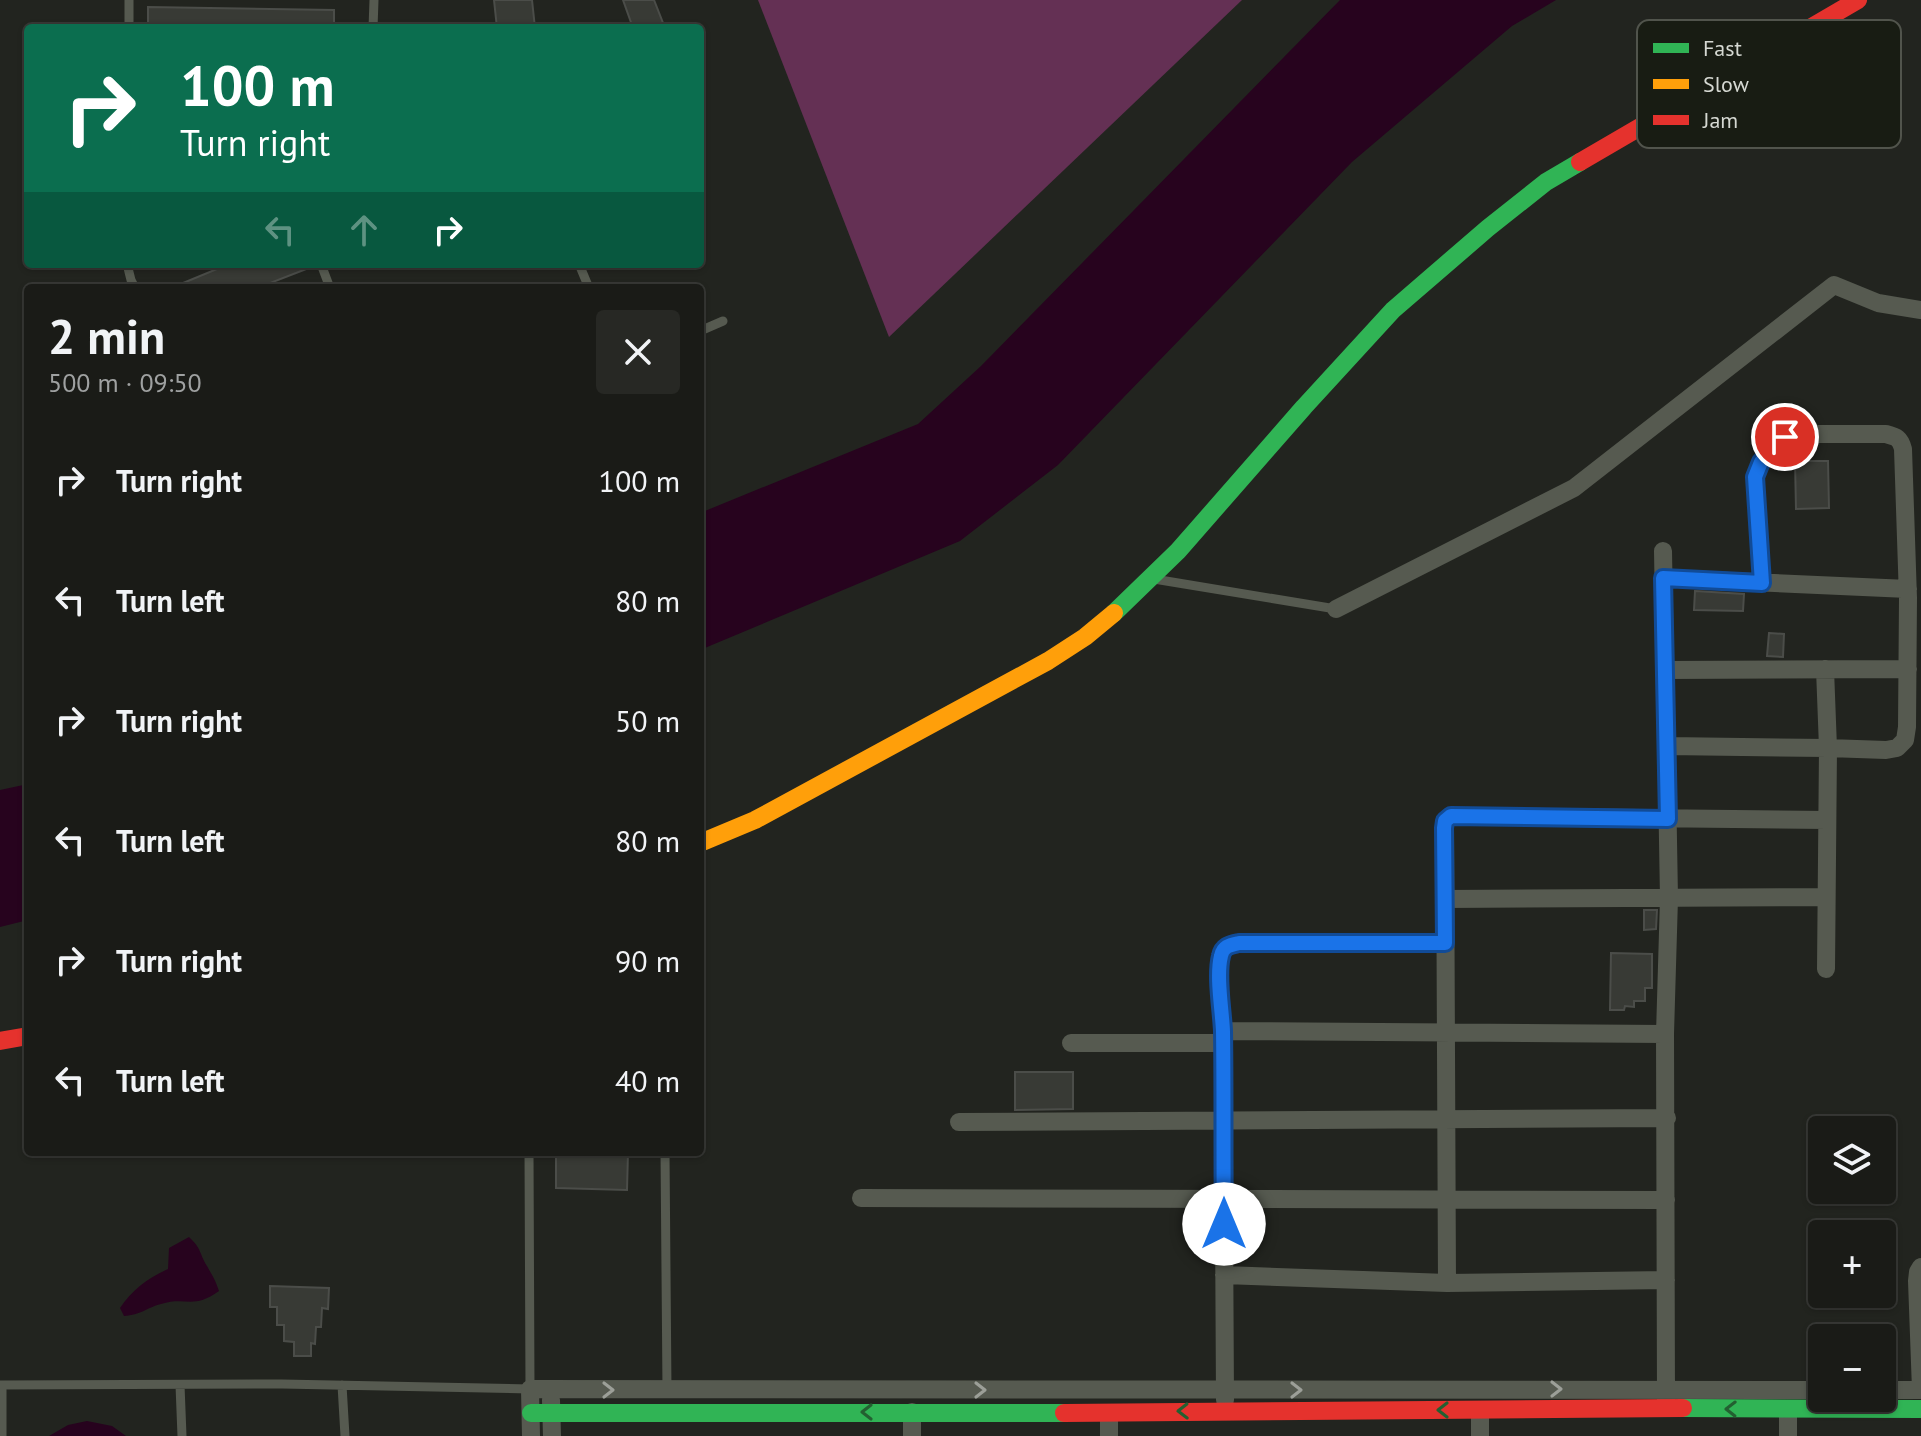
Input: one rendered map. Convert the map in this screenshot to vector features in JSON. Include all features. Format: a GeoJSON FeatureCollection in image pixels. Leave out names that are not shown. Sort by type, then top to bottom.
{"type":"FeatureCollection","features":[{"type":"Feature","properties":{"kind":"street"},"geometry":{"type":"LineString","coordinates":[[1824,20],[1858,0]]}},
{"type":"Feature","properties":{"kind":"street"},"geometry":{"type":"LineString","coordinates":[[704,842],[755,820],[1048,661],[1085,637],[1178,551],[1304,407],[1406,297],[1546,182],[1637,129]]}},
{"type":"Feature","properties":{"kind":"street"},"geometry":{"type":"LineString","coordinates":[[1336,609],[1574,488],[1834,285],[1878,303],[1921,310]]}},
{"type":"Feature","properties":{"kind":"street"},"geometry":{"type":"LineString","coordinates":[[1667,746],[1886,750],[1897,748],[1905,740],[1912,595],[1901,440],[1886,434],[1800,432],[1785,437],[1761,462],[1755,477],[1762,583]]}},
{"type":"Feature","properties":{"kind":"street"},"geometry":{"type":"LineString","coordinates":[[1663,551],[1669,898],[1665,1034],[1667,1408]]}},
{"type":"Feature","properties":{"kind":"street"},"geometry":{"type":"LineString","coordinates":[[1663,578],[1912,595]]}},
{"type":"Feature","properties":{"kind":"street"},"geometry":{"type":"LineString","coordinates":[[1825,669],[1828,748],[1826,969]]}},
{"type":"Feature","properties":{"kind":"street"},"geometry":{"type":"LineString","coordinates":[[1665,670],[1908,669]]}},
{"type":"Feature","properties":{"kind":"street"},"geometry":{"type":"LineString","coordinates":[[1447,1283],[1445,821],[1451,816],[1827,820]]}},
{"type":"Feature","properties":{"kind":"street"},"geometry":{"type":"LineString","coordinates":[[1445,899],[1826,897]]}},
{"type":"Feature","properties":{"kind":"street"},"geometry":{"type":"LineString","coordinates":[[1225,1411],[1220,957],[1224,948],[1239,943],[1445,943]]}},
{"type":"Feature","properties":{"kind":"street"},"geometry":{"type":"LineString","coordinates":[[1071,1043],[1446,1033],[1665,1034]]}},
{"type":"Feature","properties":{"kind":"street"},"geometry":{"type":"LineString","coordinates":[[0,1041],[24,1037]]}},
{"type":"Feature","properties":{"kind":"street"},"geometry":{"type":"LineString","coordinates":[[959,1122],[1667,1118]]}},
{"type":"Feature","properties":{"kind":"street"},"geometry":{"type":"LineString","coordinates":[[861,1198],[1666,1200]]}},
{"type":"Feature","properties":{"kind":"street"},"geometry":{"type":"LineString","coordinates":[[1896,1390],[1921,1390],[1917,1281],[1921,1267]]}},
{"type":"Feature","properties":{"kind":"street"},"geometry":{"type":"LineString","coordinates":[[1224,1275],[1447,1283],[1666,1280]]}},
{"type":"Feature","properties":{"kind":"street"},"geometry":{"type":"LineString","coordinates":[[531,1436],[530,1389],[1808,1390]]}},
{"type":"Feature","properties":{"kind":"street"},"geometry":{"type":"LineString","coordinates":[[551,1390],[552,1436]]}},
{"type":"Feature","properties":{"kind":"street"},"geometry":{"type":"LineString","coordinates":[[1896,1406],[1921,1409]]}},
{"type":"Feature","properties":{"kind":"street"},"geometry":{"type":"LineString","coordinates":[[531,1413],[1808,1409]]}},
{"type":"Feature","properties":{"kind":"street"},"geometry":{"type":"LineString","coordinates":[[1480,1410],[1480,1436]]}},
{"type":"Feature","properties":{"kind":"street"},"geometry":{"type":"LineString","coordinates":[[1788,1410],[1788,1436]]}},
{"type":"Feature","properties":{"kind":"street"},"geometry":{"type":"LineString","coordinates":[[912,1412],[912,1436]]}},
{"type":"Feature","properties":{"kind":"street"},"geometry":{"type":"LineString","coordinates":[[1109,1413],[1109,1436]]}},
{"type":"Feature","properties":{"kind":"lane"},"geometry":{"type":"LineString","coordinates":[[129,0],[129,24]]}},
{"type":"Feature","properties":{"kind":"lane"},"geometry":{"type":"LineString","coordinates":[[373,24],[374,0]]}},
{"type":"Feature","properties":{"kind":"lane"},"geometry":{"type":"LineString","coordinates":[[704,329],[723,321]]}},
{"type":"Feature","properties":{"kind":"lane"},"geometry":{"type":"LineString","coordinates":[[1150,578],[1336,609]]}},
{"type":"Feature","properties":{"kind":"lane"},"geometry":{"type":"LineString","coordinates":[[2,1436],[1,1385],[342,1385],[530,1389],[529,1156]]}},
{"type":"Feature","properties":{"kind":"lane"},"geometry":{"type":"LineString","coordinates":[[665,1156],[667,1390]]}},
{"type":"Feature","properties":{"kind":"lane"},"geometry":{"type":"LineString","coordinates":[[180,1385],[182,1436]]}},
{"type":"Feature","properties":{"kind":"lane"},"geometry":{"type":"LineString","coordinates":[[342,1385],[345,1436]]}},
{"type":"Feature","properties":{"kind":"shaded area"},"geometry":{"type":"Polygon","coordinates":[[[758,0],[1242,0],[889,337],[758,0]]]}},
{"type":"Feature","properties":{"kind":"shaded area"},"geometry":{"type":"Polygon","coordinates":[[[1340,0],[1556,0],[1512,26],[1352,162],[1058,465],[960,541],[704,648],[704,511],[918,424],[981,366],[1340,0]]]}},
{"type":"Feature","properties":{"kind":"shaded area"},"geometry":{"type":"Polygon","coordinates":[[[24,785],[24,921],[0,927],[0,790],[24,785]]]}},
{"type":"Feature","properties":{"kind":"shaded area"},"geometry":{"type":"Polygon","coordinates":[[[189,1237],[198,1248],[219,1291],[202,1300],[170,1302],[124,1316],[120,1308],[130,1296],[141,1285],[168,1269],[169,1248],[189,1237]]]}},
{"type":"Feature","properties":{"kind":"shaded area"},"geometry":{"type":"Polygon","coordinates":[[[87,1421],[112,1426],[126,1436],[49,1436],[68,1425],[87,1421]]]}},
{"type":"Feature","properties":{"kind":"building"},"geometry":{"type":"Polygon","coordinates":[[[494,0],[532,0],[535,24],[497,24],[494,0]]]}},
{"type":"Feature","properties":{"kind":"building"},"geometry":{"type":"Polygon","coordinates":[[[623,0],[654,0],[663,24],[632,24],[623,0]]]}},
{"type":"Feature","properties":{"kind":"building"},"geometry":{"type":"Polygon","coordinates":[[[148,7],[334,10],[334,24],[148,24],[148,7]]]}},
{"type":"Feature","properties":{"kind":"building"},"geometry":{"type":"Polygon","coordinates":[[[219,268],[309,268],[270,284],[181,284],[219,268]]]}},
{"type":"Feature","properties":{"kind":"building"},"geometry":{"type":"Polygon","coordinates":[[[1795,461],[1828,461],[1829,508],[1796,509],[1795,461]]]}},
{"type":"Feature","properties":{"kind":"building"},"geometry":{"type":"Polygon","coordinates":[[[1695,591],[1744,594],[1743,611],[1694,610],[1695,591]]]}},
{"type":"Feature","properties":{"kind":"building"},"geometry":{"type":"Polygon","coordinates":[[[1769,633],[1784,634],[1783,657],[1767,656],[1769,633]]]}},
{"type":"Feature","properties":{"kind":"building"},"geometry":{"type":"Polygon","coordinates":[[[1644,910],[1657,910],[1656,929],[1644,930],[1644,910]]]}},
{"type":"Feature","properties":{"kind":"building"},"geometry":{"type":"Polygon","coordinates":[[[1611,953],[1652,954],[1652,988],[1645,988],[1645,1001],[1634,1001],[1634,1007],[1625,1006],[1624,1010],[1610,1010],[1611,953]]]}},
{"type":"Feature","properties":{"kind":"building"},"geometry":{"type":"Polygon","coordinates":[[[1015,1072],[1073,1072],[1073,1109],[1015,1110],[1015,1072]]]}},
{"type":"Feature","properties":{"kind":"building"},"geometry":{"type":"Polygon","coordinates":[[[556,1156],[628,1156],[627,1190],[556,1188],[556,1156]]]}},
{"type":"Feature","properties":{"kind":"building"},"geometry":{"type":"Polygon","coordinates":[[[270,1286],[329,1288],[328,1309],[322,1308],[321,1327],[316,1327],[311,1356],[294,1356],[294,1342],[284,1341],[284,1325],[277,1325],[277,1307],[270,1307],[270,1286]]]}},
{"type":"Feature","properties":{"kind":"traffic: fast"},"geometry":{"type":"LineString","coordinates":[[1114,613],[1178,551],[1393,310],[1546,182],[1580,162]]}},
{"type":"Feature","properties":{"kind":"traffic: fast"},"geometry":{"type":"LineString","coordinates":[[1683,1408],[1921,1409]]}},
{"type":"Feature","properties":{"kind":"traffic: fast"},"geometry":{"type":"LineString","coordinates":[[531,1413],[1064,1413]]}},
{"type":"Feature","properties":{"kind":"traffic: slow"},"geometry":{"type":"LineString","coordinates":[[704,841],[755,820],[1048,661],[1114,613]]}},
{"type":"Feature","properties":{"kind":"traffic: jam"},"geometry":{"type":"LineString","coordinates":[[1824,20],[1858,0]]}},
{"type":"Feature","properties":{"kind":"traffic: jam"},"geometry":{"type":"LineString","coordinates":[[1580,162],[1637,129]]}},
{"type":"Feature","properties":{"kind":"traffic: jam"},"geometry":{"type":"LineString","coordinates":[[0,1041],[24,1037]]}},
{"type":"Feature","properties":{"kind":"traffic: jam"},"geometry":{"type":"LineString","coordinates":[[1064,1413],[1683,1408]]}},
{"type":"Feature","properties":{"kind":"route"},"geometry":{"type":"LineString","coordinates":[[1224,1224],[1220,976],[1220,957],[1224,948],[1239,943],[1445,943],[1444,828],[1445,821],[1451,816],[1668,819],[1663,578],[1762,583],[1755,477],[1761,462],[1785,437]]}}]}
